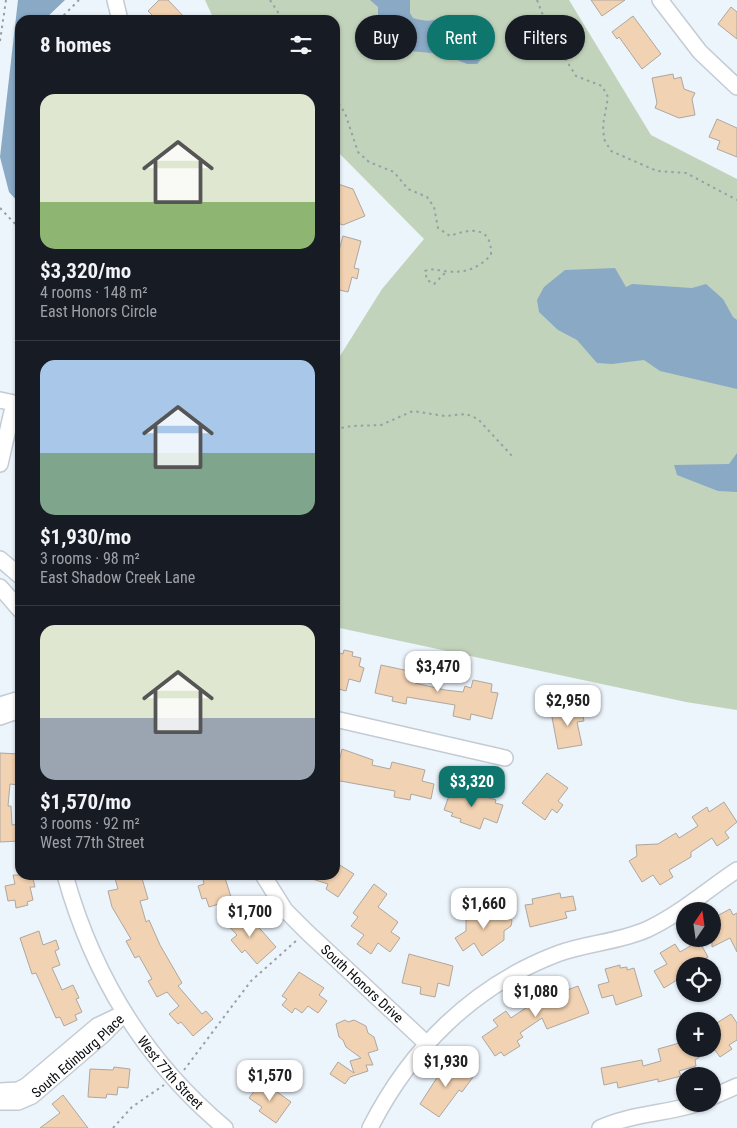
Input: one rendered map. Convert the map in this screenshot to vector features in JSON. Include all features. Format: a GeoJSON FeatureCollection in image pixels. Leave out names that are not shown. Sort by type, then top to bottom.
{"type":"FeatureCollection","features":[{"type":"Feature","properties":{"kind":"street"},"geometry":{"type":"LineString","coordinates":[[114,0],[118,15]]}},
{"type":"Feature","properties":{"kind":"street"},"geometry":{"type":"LineString","coordinates":[[660,0],[700,52],[737,87]]}},
{"type":"Feature","properties":{"kind":"street"},"geometry":{"type":"LineString","coordinates":[[0,400],[14,403],[5,420],[0,464]]}},
{"type":"Feature","properties":{"kind":"street"},"geometry":{"type":"LineString","coordinates":[[0,559],[15,572]]}},
{"type":"Feature","properties":{"kind":"street"},"geometry":{"type":"LineString","coordinates":[[0,587],[15,604]]}},
{"type":"Feature","properties":{"kind":"street"},"geometry":{"type":"LineString","coordinates":[[0,704],[15,700]]}},
{"type":"Feature","properties":{"kind":"street"},"geometry":{"type":"LineString","coordinates":[[0,717],[15,712]]}},
{"type":"Feature","properties":{"kind":"street"},"geometry":{"type":"LineString","coordinates":[[340,720],[505,758]]}},
{"type":"Feature","properties":{"kind":"street"},"geometry":{"type":"LineString","coordinates":[[370,1128],[401,1076],[426,1043],[467,1005],[511,976],[556,954],[648,929],[737,870]]}},
{"type":"Feature","properties":{"kind":"street","name":"West 77th Street"},"geometry":{"type":"LineString","coordinates":[[66,880],[77,918],[102,975],[124,1014],[195,1103],[225,1128]]}},
{"type":"Feature","properties":{"kind":"street","name":"South Honors Drive"},"geometry":{"type":"LineString","coordinates":[[266,880],[285,910],[426,1043]]}},
{"type":"Feature","properties":{"kind":"street","name":"South Edinburg Place"},"geometry":{"type":"LineString","coordinates":[[0,1102],[14,1099],[42,1088],[108,1031],[124,1014]]}},
{"type":"Feature","properties":{"kind":"street"},"geometry":{"type":"LineString","coordinates":[[721,1093],[737,1086]]}},
{"type":"Feature","properties":{"kind":"street"},"geometry":{"type":"LineString","coordinates":[[600,1128],[633,1117],[676,1110]]}},
{"type":"Feature","properties":{"kind":"path"},"geometry":{"type":"LineString","coordinates":[[0,41],[6,0]]}},
{"type":"Feature","properties":{"kind":"path"},"geometry":{"type":"LineString","coordinates":[[64,15],[79,0]]}},
{"type":"Feature","properties":{"kind":"path"},"geometry":{"type":"LineString","coordinates":[[270,0],[279,15]]}},
{"type":"Feature","properties":{"kind":"path"},"geometry":{"type":"LineString","coordinates":[[537,0],[551,36],[576,76],[602,86],[608,97],[603,125],[604,139],[611,151],[657,171],[686,172],[737,200]]}},
{"type":"Feature","properties":{"kind":"path"},"geometry":{"type":"LineString","coordinates":[[340,106],[345,113],[358,152],[369,162],[394,172],[408,189],[427,197],[434,207],[438,228],[450,236],[468,229],[483,233],[491,244],[491,255],[482,264],[464,272],[446,272],[431,269],[425,271],[427,280],[434,284],[446,272]]}},
{"type":"Feature","properties":{"kind":"path"},"geometry":{"type":"LineString","coordinates":[[0,208],[15,224]]}},
{"type":"Feature","properties":{"kind":"path"},"geometry":{"type":"LineString","coordinates":[[340,428],[380,425],[413,411],[445,416],[466,414],[478,419],[512,456]]}},
{"type":"Feature","properties":{"kind":"path"},"geometry":{"type":"LineString","coordinates":[[113,1128],[132,1106],[174,1079],[188,1066],[251,981],[307,932]]}},
{"type":"Feature","properties":{"kind":"green space"},"geometry":{"type":"Polygon","coordinates":[[[205,0],[569,0],[578,15],[505,15],[505,60],[585,60],[585,26],[651,135],[737,179],[737,710],[686,702],[340,628],[340,356],[382,289],[424,239],[340,154],[340,15],[212,15],[205,0]]]}},
{"type":"Feature","properties":{"kind":"water"},"geometry":{"type":"Polygon","coordinates":[[[18,0],[65,0],[49,15],[16,15],[18,0]]]}},
{"type":"Feature","properties":{"kind":"water"},"geometry":{"type":"Polygon","coordinates":[[[370,0],[410,0],[411,15],[378,15],[378,7],[370,0]]]}},
{"type":"Feature","properties":{"kind":"water"},"geometry":{"type":"Polygon","coordinates":[[[417,19],[427,21],[427,53],[417,52],[417,19]]]}},
{"type":"Feature","properties":{"kind":"water"},"geometry":{"type":"Polygon","coordinates":[[[15,26],[15,199],[9,192],[0,157],[15,26]]]}},
{"type":"Feature","properties":{"kind":"water"},"geometry":{"type":"Polygon","coordinates":[[[457,60],[480,60],[477,64],[467,64],[457,60]]]}},
{"type":"Feature","properties":{"kind":"water"},"geometry":{"type":"Polygon","coordinates":[[[615,268],[626,287],[632,284],[692,288],[706,284],[723,299],[733,317],[737,320],[737,389],[660,371],[644,360],[612,364],[597,363],[577,340],[558,330],[539,312],[537,300],[544,287],[565,270],[615,268]]]}},
{"type":"Feature","properties":{"kind":"water"},"geometry":{"type":"Polygon","coordinates":[[[737,453],[737,492],[718,491],[677,475],[674,465],[729,464],[737,453]]]}},
{"type":"Feature","properties":{"kind":"building"},"geometry":{"type":"Polygon","coordinates":[[[159,0],[168,0],[182,15],[152,15],[148,11],[159,0]]]}},
{"type":"Feature","properties":{"kind":"building"},"geometry":{"type":"Polygon","coordinates":[[[591,0],[625,0],[602,16],[591,0]]]}},
{"type":"Feature","properties":{"kind":"building"},"geometry":{"type":"Polygon","coordinates":[[[731,7],[737,12],[737,39],[718,24],[731,7]]]}},
{"type":"Feature","properties":{"kind":"building"},"geometry":{"type":"Polygon","coordinates":[[[633,16],[661,54],[642,69],[619,37],[617,39],[612,32],[633,16]]]}},
{"type":"Feature","properties":{"kind":"building"},"geometry":{"type":"Polygon","coordinates":[[[673,74],[674,79],[681,77],[684,89],[695,93],[692,99],[695,115],[679,118],[655,108],[657,103],[652,78],[673,74]]]}},
{"type":"Feature","properties":{"kind":"building"},"geometry":{"type":"Polygon","coordinates":[[[717,119],[737,128],[737,157],[717,149],[720,141],[709,137],[717,119]]]}},
{"type":"Feature","properties":{"kind":"building"},"geometry":{"type":"Polygon","coordinates":[[[340,185],[353,189],[365,216],[343,225],[340,224],[340,185]]]}},
{"type":"Feature","properties":{"kind":"building"},"geometry":{"type":"Polygon","coordinates":[[[343,236],[361,241],[354,268],[359,269],[357,279],[352,277],[348,292],[340,290],[340,246],[343,236]]]}},
{"type":"Feature","properties":{"kind":"building"},"geometry":{"type":"Polygon","coordinates":[[[344,650],[353,652],[352,656],[361,658],[359,666],[364,668],[360,682],[349,679],[346,691],[340,689],[340,653],[343,654],[344,650]]]}},
{"type":"Feature","properties":{"kind":"building"},"geometry":{"type":"Polygon","coordinates":[[[381,665],[418,673],[415,683],[445,690],[463,692],[465,686],[471,688],[473,680],[492,684],[491,692],[498,693],[492,719],[471,714],[470,720],[453,716],[455,705],[407,697],[406,704],[392,701],[393,697],[375,693],[381,665]]]}},
{"type":"Feature","properties":{"kind":"building"},"geometry":{"type":"Polygon","coordinates":[[[581,706],[584,721],[577,722],[582,745],[558,749],[551,712],[581,706]]]}},
{"type":"Feature","properties":{"kind":"building"},"geometry":{"type":"Polygon","coordinates":[[[342,749],[373,760],[372,765],[390,769],[392,762],[425,770],[422,781],[434,784],[431,799],[411,794],[410,800],[394,797],[395,791],[340,781],[342,749]]]}},
{"type":"Feature","properties":{"kind":"building"},"geometry":{"type":"Polygon","coordinates":[[[0,753],[15,754],[15,785],[10,784],[8,806],[11,806],[12,825],[15,825],[15,841],[0,842],[0,753]]]}},
{"type":"Feature","properties":{"kind":"building"},"geometry":{"type":"Polygon","coordinates":[[[547,773],[568,788],[558,801],[563,805],[557,813],[552,809],[545,820],[522,803],[547,773]]]}},
{"type":"Feature","properties":{"kind":"building"},"geometry":{"type":"Polygon","coordinates":[[[452,787],[496,800],[495,803],[503,805],[497,823],[484,818],[480,829],[460,822],[461,819],[451,816],[453,813],[444,810],[452,787]]]}},
{"type":"Feature","properties":{"kind":"building"},"geometry":{"type":"Polygon","coordinates":[[[724,802],[737,822],[725,832],[729,838],[717,846],[712,838],[691,852],[691,857],[669,870],[673,877],[660,885],[653,875],[642,882],[629,861],[637,856],[636,845],[658,844],[676,833],[679,838],[698,826],[692,817],[707,807],[709,812],[724,802]]]}},
{"type":"Feature","properties":{"kind":"building"},"geometry":{"type":"Polygon","coordinates":[[[340,865],[354,874],[338,897],[326,889],[328,884],[315,880],[340,880],[340,865]]]}},
{"type":"Feature","properties":{"kind":"building"},"geometry":{"type":"Polygon","coordinates":[[[13,875],[15,875],[15,880],[33,880],[35,887],[30,887],[33,900],[27,902],[28,905],[16,908],[15,900],[8,901],[5,886],[15,884],[13,875]]]}},
{"type":"Feature","properties":{"kind":"building"},"geometry":{"type":"Polygon","coordinates":[[[115,880],[142,880],[148,899],[140,901],[146,922],[149,920],[160,945],[182,983],[178,986],[202,1014],[206,1011],[213,1019],[193,1036],[181,1022],[178,1024],[169,1014],[179,1006],[167,992],[157,997],[148,981],[152,979],[139,956],[135,958],[126,941],[131,939],[112,907],[108,891],[118,889],[115,880]]]}},
{"type":"Feature","properties":{"kind":"building"},"geometry":{"type":"Polygon","coordinates":[[[203,880],[226,880],[232,900],[209,907],[206,898],[202,899],[198,886],[204,884],[203,880]]]}},
{"type":"Feature","properties":{"kind":"building"},"geometry":{"type":"Polygon","coordinates":[[[374,884],[387,894],[378,907],[398,922],[391,932],[400,938],[390,952],[378,943],[371,954],[357,944],[364,935],[351,926],[358,917],[353,913],[374,884]]]}},
{"type":"Feature","properties":{"kind":"building"},"geometry":{"type":"Polygon","coordinates":[[[560,893],[561,898],[573,896],[576,910],[565,912],[567,918],[530,927],[525,905],[533,904],[532,899],[560,893]]]}},
{"type":"Feature","properties":{"kind":"building"},"geometry":{"type":"Polygon","coordinates":[[[466,906],[477,906],[477,916],[489,917],[498,911],[505,911],[512,921],[511,926],[504,931],[504,940],[482,956],[474,943],[463,951],[455,938],[466,931],[466,906]]]}},
{"type":"Feature","properties":{"kind":"building"},"geometry":{"type":"Polygon","coordinates":[[[730,909],[733,915],[737,913],[737,952],[730,938],[721,942],[721,914],[730,909]]]}},
{"type":"Feature","properties":{"kind":"building"},"geometry":{"type":"Polygon","coordinates":[[[238,911],[250,926],[254,922],[276,947],[257,964],[245,950],[242,953],[231,940],[237,935],[225,922],[238,911]]]}},
{"type":"Feature","properties":{"kind":"building"},"geometry":{"type":"Polygon","coordinates":[[[39,931],[43,945],[56,940],[59,949],[55,951],[60,965],[52,968],[62,990],[73,985],[79,998],[76,999],[82,1012],[75,1015],[77,1020],[64,1026],[60,1017],[56,1018],[36,973],[32,974],[20,938],[39,931]]]}},
{"type":"Feature","properties":{"kind":"building"},"geometry":{"type":"Polygon","coordinates":[[[675,944],[680,952],[687,948],[703,948],[708,957],[676,957],[676,981],[664,988],[654,971],[667,964],[660,953],[675,944]]]}},
{"type":"Feature","properties":{"kind":"building"},"geometry":{"type":"Polygon","coordinates":[[[409,954],[453,966],[449,986],[438,983],[435,997],[420,994],[421,987],[402,983],[409,954]]]}},
{"type":"Feature","properties":{"kind":"building"},"geometry":{"type":"Polygon","coordinates":[[[620,965],[620,968],[627,967],[627,970],[634,968],[642,996],[616,1005],[613,995],[602,998],[598,985],[609,982],[605,969],[620,965]]]}},
{"type":"Feature","properties":{"kind":"building"},"geometry":{"type":"Polygon","coordinates":[[[299,972],[324,988],[319,995],[327,1001],[318,1013],[308,1006],[302,1013],[295,1008],[292,1013],[282,1005],[287,999],[282,996],[299,972]]]}},
{"type":"Feature","properties":{"kind":"building"},"geometry":{"type":"Polygon","coordinates":[[[554,986],[557,994],[578,986],[589,1013],[547,1029],[542,1018],[520,1033],[523,1037],[517,1041],[520,1046],[504,1056],[501,1052],[495,1056],[482,1037],[498,1026],[493,1020],[506,1011],[511,1018],[536,1001],[533,995],[554,986]]]}},
{"type":"Feature","properties":{"kind":"building"},"geometry":{"type":"Polygon","coordinates":[[[731,1014],[737,1023],[737,1040],[729,1045],[732,1049],[721,1056],[721,1020],[731,1014]]]}},
{"type":"Feature","properties":{"kind":"building"},"geometry":{"type":"Polygon","coordinates":[[[345,1020],[348,1022],[354,1020],[366,1026],[368,1033],[374,1037],[378,1050],[368,1053],[373,1065],[366,1065],[368,1071],[350,1077],[345,1084],[330,1074],[338,1062],[354,1073],[350,1061],[361,1058],[346,1047],[343,1040],[339,1037],[336,1024],[345,1020]]]}},
{"type":"Feature","properties":{"kind":"building"},"geometry":{"type":"Polygon","coordinates":[[[676,1044],[676,1057],[700,1057],[695,1060],[696,1066],[676,1067],[676,1077],[658,1082],[658,1079],[618,1088],[617,1082],[604,1085],[601,1068],[642,1060],[643,1066],[661,1061],[658,1049],[676,1044]]]}},
{"type":"Feature","properties":{"kind":"building"},"geometry":{"type":"Polygon","coordinates":[[[449,1059],[473,1077],[462,1092],[459,1090],[439,1117],[420,1104],[449,1059]]]}},
{"type":"Feature","properties":{"kind":"building"},"geometry":{"type":"Polygon","coordinates":[[[114,1067],[130,1069],[128,1088],[118,1087],[117,1095],[107,1094],[106,1098],[88,1097],[90,1069],[113,1070],[114,1067]]]}},
{"type":"Feature","properties":{"kind":"building"},"geometry":{"type":"Polygon","coordinates":[[[262,1081],[291,1102],[276,1123],[259,1111],[262,1107],[249,1098],[262,1081]]]}},
{"type":"Feature","properties":{"kind":"building"},"geometry":{"type":"Polygon","coordinates":[[[63,1095],[88,1128],[40,1128],[60,1113],[52,1104],[63,1095]]]}}]}
